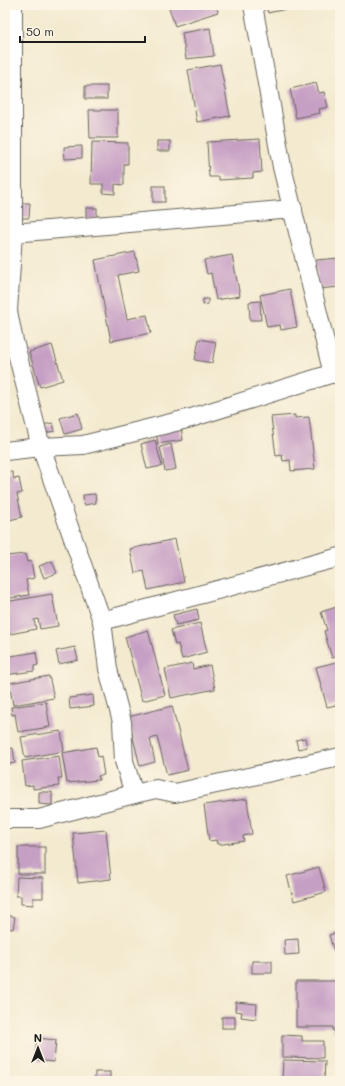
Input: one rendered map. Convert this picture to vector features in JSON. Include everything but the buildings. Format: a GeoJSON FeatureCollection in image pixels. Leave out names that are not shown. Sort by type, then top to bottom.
{"type":"FeatureCollection","features":[{"type":"Feature","properties":{"kind":"street"},"geometry":{"type":"LineString","coordinates":[[13,5],[9,144],[14,232],[6,311],[41,447],[102,621],[108,669],[122,722],[124,761],[134,794]]}},
{"type":"Feature","properties":{"kind":"street"},"geometry":{"type":"LineString","coordinates":[[5,451],[41,447],[83,446],[191,418],[336,372],[282,166],[252,5]]}},
{"type":"Feature","properties":{"kind":"street"},"geometry":{"type":"LineString","coordinates":[[14,232],[293,209]]}},
{"type":"Feature","properties":{"kind":"street"},"geometry":{"type":"LineString","coordinates":[[102,621],[340,557]]}},
{"type":"Feature","properties":{"kind":"street"},"geometry":{"type":"LineString","coordinates":[[5,819],[39,819],[156,789],[174,793],[340,756]]}}]}
